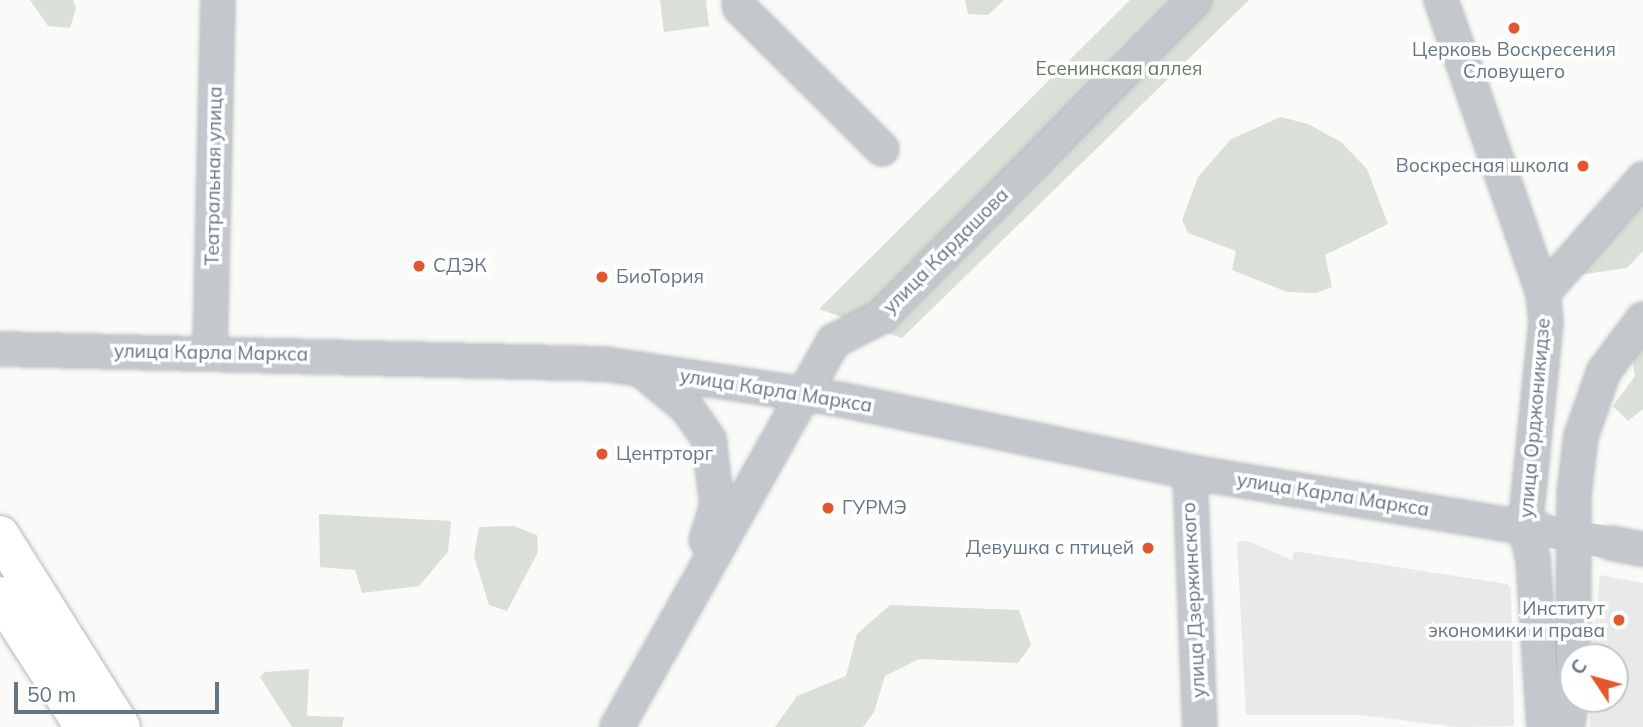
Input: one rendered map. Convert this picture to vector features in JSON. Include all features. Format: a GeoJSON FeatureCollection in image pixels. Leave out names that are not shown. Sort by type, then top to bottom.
{"type":"FeatureCollection","features":[{"type":"Feature","properties":{"kind":"main road"},"geometry":{"type":"LineString","coordinates":[[0,535],[121,727]]}},
{"type":"Feature","properties":{"kind":"main road"},"geometry":{"type":"LineString","coordinates":[[0,596],[84,727]]}},
{"type":"Feature","properties":{"kind":"street","name":"Театральная улица"},"geometry":{"type":"LineString","coordinates":[[210,351],[218,0]]}},
{"type":"Feature","properties":{"kind":"street"},"geometry":{"type":"LineString","coordinates":[[739,0],[740,8],[882,149]]}},
{"type":"Feature","properties":{"kind":"street","name":"улица Кардашова"},"geometry":{"type":"LineString","coordinates":[[617,727],[688,595],[834,341],[881,317],[1195,0]]}},
{"type":"Feature","properties":{"kind":"street","name":"улица Орджоникидзе"},"geometry":{"type":"LineString","coordinates":[[1441,0],[1543,293],[1546,322],[1533,558],[1544,727]]}},
{"type":"Feature","properties":{"kind":"street"},"geometry":{"type":"LineString","coordinates":[[1543,293],[1643,179]]}},
{"type":"Feature","properties":{"kind":"street"},"geometry":{"type":"LineString","coordinates":[[1567,727],[1573,693],[1574,494],[1581,436],[1604,370],[1643,319]]}},
{"type":"Feature","properties":{"kind":"street","name":"улица Карла Маркса"},"geometry":{"type":"LineString","coordinates":[[0,349],[210,351],[640,369],[803,393],[1189,472],[1533,528],[1643,549]]}},
{"type":"Feature","properties":{"kind":"street","name":"улица Кардашова"},"geometry":{"type":"LineString","coordinates":[[640,369],[687,408],[709,440],[717,505],[688,595]]}},
{"type":"Feature","properties":{"kind":"street","name":"улица Дзержинского"},"geometry":{"type":"LineString","coordinates":[[1189,472],[1200,727]]}},
{"type":"Feature","properties":{"kind":"shaded area"},"geometry":{"type":"Polygon","coordinates":[[[1248,541],[1292,560],[1294,551],[1507,584],[1511,588],[1514,726],[1456,727],[1360,715],[1246,715],[1237,542],[1248,541]]]}},
{"type":"Feature","properties":{"kind":"shaded area","name":"Институт экономики и права"},"geometry":{"type":"Polygon","coordinates":[[[1600,575],[1643,583],[1643,727],[1590,727],[1590,713],[1629,713],[1629,643],[1593,643],[1600,575]]]}},
{"type":"Feature","properties":{"kind":"green space"},"geometry":{"type":"Polygon","coordinates":[[[30,0],[73,0],[76,8],[70,28],[48,26],[30,0]]]}},
{"type":"Feature","properties":{"kind":"green space"},"geometry":{"type":"Polygon","coordinates":[[[660,0],[706,0],[709,26],[664,32],[660,0]]]}},
{"type":"Feature","properties":{"kind":"green space"},"geometry":{"type":"Polygon","coordinates":[[[965,0],[1004,0],[988,15],[968,14],[965,0]]]}},
{"type":"Feature","properties":{"kind":"green space","name":"Есенинская аллея"},"geometry":{"type":"Polygon","coordinates":[[[1130,0],[1249,0],[902,338],[819,309],[1130,0]]]}},
{"type":"Feature","properties":{"kind":"green space"},"geometry":{"type":"Polygon","coordinates":[[[1281,117],[1308,124],[1341,142],[1367,169],[1388,224],[1325,255],[1332,287],[1316,293],[1287,292],[1232,270],[1236,251],[1188,233],[1182,220],[1198,177],[1231,139],[1281,117]]]}},
{"type":"Feature","properties":{"kind":"green space"},"geometry":{"type":"Polygon","coordinates":[[[1643,195],[1643,251],[1627,268],[1572,276],[1643,195]]]}},
{"type":"Feature","properties":{"kind":"green space"},"geometry":{"type":"Polygon","coordinates":[[[1643,338],[1643,409],[1628,421],[1613,406],[1635,376],[1632,356],[1643,338]]]}},
{"type":"Feature","properties":{"kind":"green space"},"geometry":{"type":"Polygon","coordinates":[[[319,514],[451,521],[448,552],[419,586],[362,593],[355,570],[320,567],[319,514]]]}},
{"type":"Feature","properties":{"kind":"green space"},"geometry":{"type":"Polygon","coordinates":[[[514,526],[537,535],[538,552],[507,611],[489,605],[474,556],[479,527],[514,526]]]}},
{"type":"Feature","properties":{"kind":"green space"},"geometry":{"type":"Polygon","coordinates":[[[890,605],[1019,610],[1031,645],[1018,663],[919,659],[885,676],[874,712],[863,727],[775,727],[797,696],[846,676],[857,634],[890,605]]]}},
{"type":"Feature","properties":{"kind":"green space"},"geometry":{"type":"Polygon","coordinates":[[[309,669],[307,716],[344,717],[342,727],[292,727],[260,677],[265,672],[309,669]]]}},
{"type":"Feature","properties":{"kind":"place","name":"Церковь Воскресения Словущего"},"geometry":{"type":"Point","coordinates":[1514,28]}},
{"type":"Feature","properties":{"kind":"place","name":"Воскресная школа"},"geometry":{"type":"Point","coordinates":[1583,166]}},
{"type":"Feature","properties":{"kind":"place","name":"СДЭК"},"geometry":{"type":"Point","coordinates":[419,266]}},
{"type":"Feature","properties":{"kind":"place","name":"БиоТория"},"geometry":{"type":"Point","coordinates":[602,277]}},
{"type":"Feature","properties":{"kind":"place","name":"Центрторг"},"geometry":{"type":"Point","coordinates":[602,454]}},
{"type":"Feature","properties":{"kind":"place","name":"ГУРМЭ"},"geometry":{"type":"Point","coordinates":[828,508]}},
{"type":"Feature","properties":{"kind":"place","name":"Девушка с птицей"},"geometry":{"type":"Point","coordinates":[1148,548]}},
{"type":"Feature","properties":{"kind":"place","name":"Институт экономики и права"},"geometry":{"type":"Point","coordinates":[1619,620]}}]}
